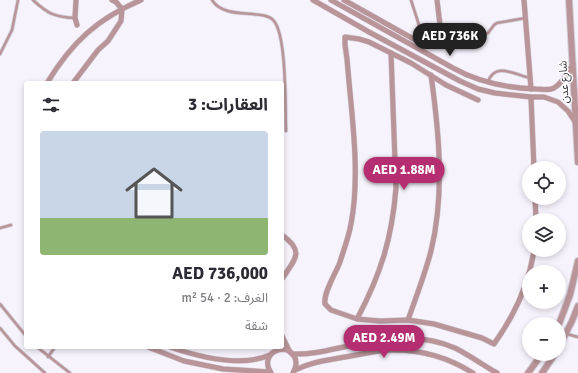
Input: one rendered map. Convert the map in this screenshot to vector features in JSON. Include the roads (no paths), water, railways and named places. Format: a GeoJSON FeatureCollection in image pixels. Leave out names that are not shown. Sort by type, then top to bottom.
{"type":"FeatureCollection","features":[{"type":"Feature","properties":{"kind":"street"},"geometry":{"type":"LineString","coordinates":[[76,0],[75,18],[77,25]]}},
{"type":"Feature","properties":{"kind":"street"},"geometry":{"type":"LineString","coordinates":[[74,81],[98,50],[108,41],[121,21],[122,9],[112,0]]}},
{"type":"Feature","properties":{"kind":"street"},"geometry":{"type":"LineString","coordinates":[[48,81],[61,61],[84,35],[100,22],[141,0]]}},
{"type":"Feature","properties":{"kind":"street"},"geometry":{"type":"LineString","coordinates":[[313,0],[369,32],[460,81],[478,89],[500,94],[544,97],[558,102],[568,111],[576,123]]}},
{"type":"Feature","properties":{"kind":"street"},"geometry":{"type":"LineString","coordinates":[[331,0],[457,70],[488,83],[550,90],[554,88],[566,75],[573,64]]}},
{"type":"Feature","properties":{"kind":"street"},"geometry":{"type":"LineString","coordinates":[[344,0],[419,42]]}},
{"type":"Feature","properties":{"kind":"street"},"geometry":{"type":"LineString","coordinates":[[437,0],[441,33]]}},
{"type":"Feature","properties":{"kind":"street"},"geometry":{"type":"LineString","coordinates":[[524,0],[531,89]]}},
{"type":"Feature","properties":{"kind":"street","name":"شارع عدن"},"geometry":{"type":"LineString","coordinates":[[569,0],[578,162]]}},
{"type":"Feature","properties":{"kind":"street"},"geometry":{"type":"LineString","coordinates":[[364,40],[374,24]]}},
{"type":"Feature","properties":{"kind":"street"},"geometry":{"type":"LineString","coordinates":[[478,100],[446,86],[411,63],[364,40],[345,37],[354,152],[355,201],[346,245],[324,300],[325,304],[331,310],[358,318],[380,321],[408,320],[434,324],[482,338],[494,344],[505,329],[516,307],[533,257]]}},
{"type":"Feature","properties":{"kind":"street"},"geometry":{"type":"LineString","coordinates":[[358,318],[374,286],[381,267],[391,230],[394,208],[396,188],[391,53]]}},
{"type":"Feature","properties":{"kind":"street"},"geometry":{"type":"LineString","coordinates":[[408,320],[430,256],[437,218],[439,186],[438,134],[431,75]]}},
{"type":"Feature","properties":{"kind":"street"},"geometry":{"type":"LineString","coordinates":[[531,97],[534,161]]}},
{"type":"Feature","properties":{"kind":"street"},"geometry":{"type":"LineString","coordinates":[[284,236],[292,242],[296,254],[284,277]]}},
{"type":"Feature","properties":{"kind":"street"},"geometry":{"type":"LineString","coordinates":[[562,317],[570,295],[578,261]]}},
{"type":"Feature","properties":{"kind":"street"},"geometry":{"type":"LineString","coordinates":[[566,334],[578,306]]}},
{"type":"Feature","properties":{"kind":"street"},"geometry":{"type":"LineString","coordinates":[[176,349],[222,360],[249,361],[263,358],[274,351],[282,349],[291,353],[316,352],[387,339],[416,338],[455,348],[497,373]]}},
{"type":"Feature","properties":{"kind":"street"},"geometry":{"type":"LineString","coordinates":[[284,340],[296,361],[294,371]]}},
{"type":"Feature","properties":{"kind":"street"},"geometry":{"type":"LineString","coordinates":[[153,349],[184,361],[223,369],[271,373],[268,366],[274,351]]}},
{"type":"Feature","properties":{"kind":"street"},"geometry":{"type":"LineString","coordinates":[[294,371],[318,362],[396,350],[415,351],[433,356],[454,363],[473,373]]}},
{"type":"Feature","properties":{"kind":"street"},"geometry":{"type":"LineString","coordinates":[[528,373],[537,361]]}},
{"type":"Feature","properties":{"kind":"street"},"geometry":{"type":"LineString","coordinates":[[542,373],[550,361]]}},
{"type":"Feature","properties":{"kind":"lane"},"geometry":{"type":"LineString","coordinates":[[0,54],[12,30],[18,0]]}},
{"type":"Feature","properties":{"kind":"lane"},"geometry":{"type":"LineString","coordinates":[[33,0],[50,14],[75,18]]}},
{"type":"Feature","properties":{"kind":"lane"},"geometry":{"type":"LineString","coordinates":[[212,0],[217,7],[222,9],[245,14],[266,16],[272,18],[276,23],[283,54],[286,131]]}},
{"type":"Feature","properties":{"kind":"lane"},"geometry":{"type":"LineString","coordinates":[[411,0],[419,25],[419,42]]}},
{"type":"Feature","properties":{"kind":"lane"},"geometry":{"type":"LineString","coordinates":[[472,36],[488,33],[497,23],[526,18]]}},
{"type":"Feature","properties":{"kind":"lane"},"geometry":{"type":"LineString","coordinates":[[488,83],[491,74],[497,71],[509,71],[530,78]]}},
{"type":"Feature","properties":{"kind":"lane"},"geometry":{"type":"LineString","coordinates":[[0,228],[11,225]]}},
{"type":"Feature","properties":{"kind":"lane"},"geometry":{"type":"LineString","coordinates":[[0,304],[24,334]]}},
{"type":"Feature","properties":{"kind":"lane"},"geometry":{"type":"LineString","coordinates":[[0,328],[15,346],[45,373]]}},
{"type":"Feature","properties":{"kind":"lane"},"geometry":{"type":"LineString","coordinates":[[566,334],[578,337]]}},
{"type":"Feature","properties":{"kind":"lane"},"geometry":{"type":"LineString","coordinates":[[39,349],[70,373]]}},
{"type":"Feature","properties":{"kind":"lane"},"geometry":{"type":"LineString","coordinates":[[48,356],[53,349]]}}]}
